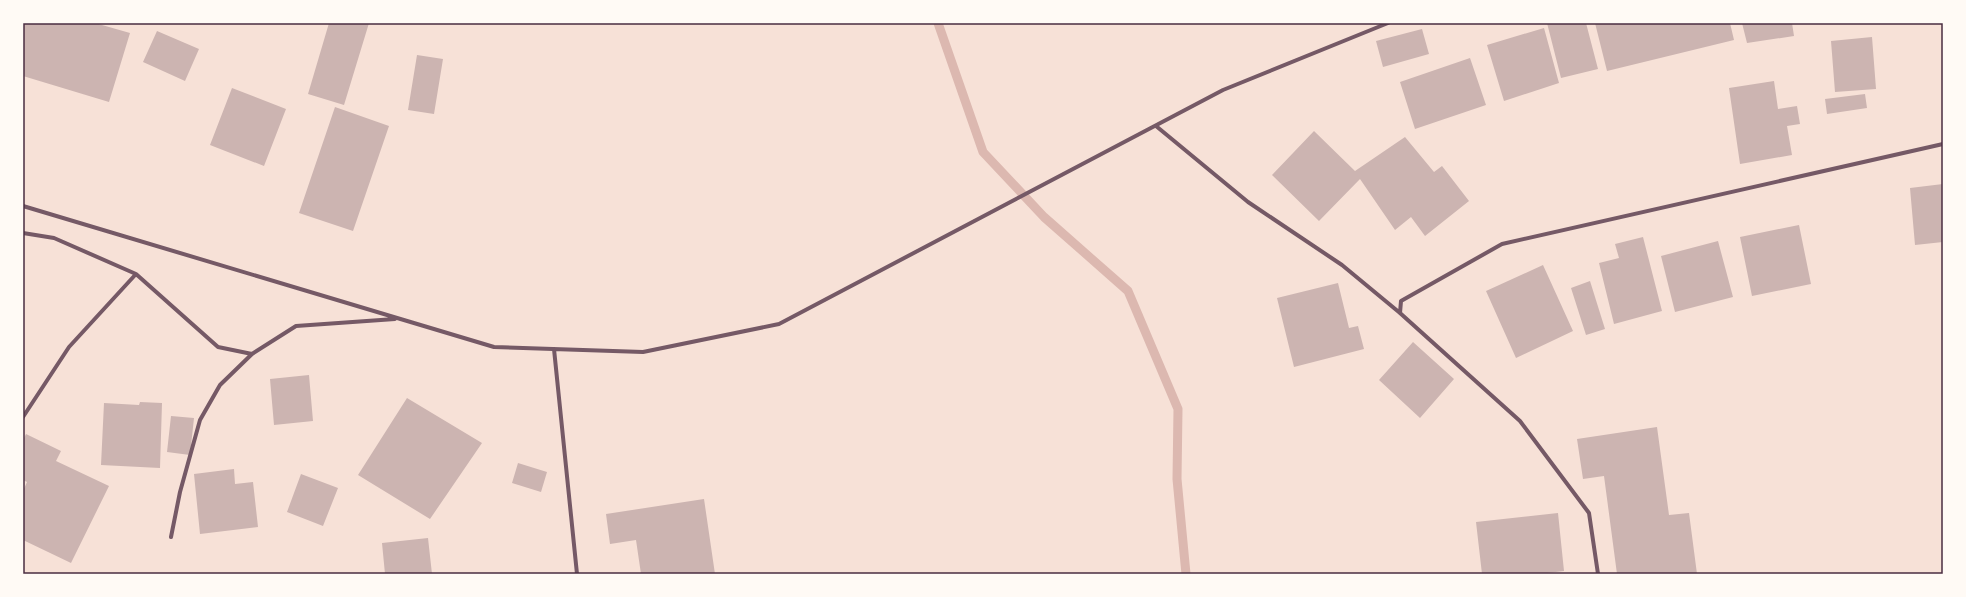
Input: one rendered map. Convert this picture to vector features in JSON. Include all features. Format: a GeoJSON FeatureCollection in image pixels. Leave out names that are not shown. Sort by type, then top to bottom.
{"type":"FeatureCollection","features":[{"type":"Feature","properties":{"kind":"street"},"geometry":{"type":"LineString","coordinates":[[23,206],[494,347],[643,352],[779,324],[1223,90],[1388,23]]}},
{"type":"Feature","properties":{"kind":"street"},"geometry":{"type":"LineString","coordinates":[[1156,126],[1248,202],[1342,265],[1400,313],[1520,421],[1589,513],[1598,574]]}},
{"type":"Feature","properties":{"kind":"street"},"geometry":{"type":"LineString","coordinates":[[1400,313],[1401,301],[1502,244],[1943,144]]}},
{"type":"Feature","properties":{"kind":"street"},"geometry":{"type":"LineString","coordinates":[[23,233],[54,238],[136,274],[218,347],[252,354]]}},
{"type":"Feature","properties":{"kind":"street"},"geometry":{"type":"LineString","coordinates":[[23,417],[69,347],[136,274]]}},
{"type":"Feature","properties":{"kind":"street"},"geometry":{"type":"LineString","coordinates":[[171,538],[180,492],[200,420],[220,385],[252,354],[296,326],[398,318]]}},
{"type":"Feature","properties":{"kind":"street"},"geometry":{"type":"LineString","coordinates":[[554,349],[577,574]]}},
{"type":"Feature","properties":{"kind":"building"},"geometry":{"type":"Polygon","coordinates":[[[23,23],[95,23],[130,33],[109,102],[23,76],[23,23]]]}},
{"type":"Feature","properties":{"kind":"building"},"geometry":{"type":"Polygon","coordinates":[[[329,23],[369,23],[344,105],[308,94],[329,23]]]}},
{"type":"Feature","properties":{"kind":"building"},"geometry":{"type":"Polygon","coordinates":[[[1547,23],[1586,23],[1598,69],[1561,78],[1547,23]]]}},
{"type":"Feature","properties":{"kind":"building"},"geometry":{"type":"Polygon","coordinates":[[[1595,23],[1730,23],[1734,40],[1607,71],[1595,23]]]}},
{"type":"Feature","properties":{"kind":"building"},"geometry":{"type":"Polygon","coordinates":[[[1742,23],[1792,23],[1794,36],[1747,43],[1742,23]]]}},
{"type":"Feature","properties":{"kind":"building"},"geometry":{"type":"Polygon","coordinates":[[[1544,28],[1559,83],[1504,101],[1487,45],[1544,28]]]}},
{"type":"Feature","properties":{"kind":"building"},"geometry":{"type":"Polygon","coordinates":[[[1422,29],[1429,54],[1383,67],[1376,41],[1422,29]]]}},
{"type":"Feature","properties":{"kind":"building"},"geometry":{"type":"Polygon","coordinates":[[[157,31],[199,49],[185,81],[143,62],[157,31]]]}},
{"type":"Feature","properties":{"kind":"building"},"geometry":{"type":"Polygon","coordinates":[[[1872,37],[1876,89],[1835,92],[1831,41],[1872,37]]]}},
{"type":"Feature","properties":{"kind":"building"},"geometry":{"type":"Polygon","coordinates":[[[417,55],[443,59],[434,114],[408,110],[417,55]]]}},
{"type":"Feature","properties":{"kind":"building"},"geometry":{"type":"Polygon","coordinates":[[[1470,58],[1486,105],[1415,129],[1400,82],[1470,58]]]}},
{"type":"Feature","properties":{"kind":"building"},"geometry":{"type":"Polygon","coordinates":[[[1774,81],[1778,109],[1797,106],[1800,124],[1787,126],[1792,155],[1740,164],[1729,88],[1774,81]]]}},
{"type":"Feature","properties":{"kind":"building"},"geometry":{"type":"Polygon","coordinates":[[[232,88],[286,109],[264,166],[210,145],[232,88]]]}},
{"type":"Feature","properties":{"kind":"building"},"geometry":{"type":"Polygon","coordinates":[[[1865,94],[1867,108],[1827,114],[1825,99],[1865,94]]]}},
{"type":"Feature","properties":{"kind":"building"},"geometry":{"type":"Polygon","coordinates":[[[335,107],[389,126],[353,231],[299,213],[335,107]]]}},
{"type":"Feature","properties":{"kind":"building"},"geometry":{"type":"Polygon","coordinates":[[[1314,131],[1355,171],[1405,137],[1434,172],[1442,166],[1469,201],[1425,236],[1411,217],[1395,230],[1360,179],[1319,221],[1272,175],[1314,131]]]}},
{"type":"Feature","properties":{"kind":"building"},"geometry":{"type":"Polygon","coordinates":[[[1943,184],[1943,242],[1915,245],[1910,188],[1943,184]]]}},
{"type":"Feature","properties":{"kind":"building"},"geometry":{"type":"Polygon","coordinates":[[[1799,225],[1811,284],[1752,296],[1740,237],[1799,225]]]}},
{"type":"Feature","properties":{"kind":"building"},"geometry":{"type":"Polygon","coordinates":[[[1643,237],[1662,311],[1614,324],[1599,263],[1619,258],[1615,244],[1643,237]]]}},
{"type":"Feature","properties":{"kind":"building"},"geometry":{"type":"Polygon","coordinates":[[[1718,241],[1733,297],[1675,312],[1661,256],[1718,241]]]}},
{"type":"Feature","properties":{"kind":"building"},"geometry":{"type":"Polygon","coordinates":[[[1543,265],[1573,331],[1516,358],[1486,291],[1543,265]]]}},
{"type":"Feature","properties":{"kind":"building"},"geometry":{"type":"Polygon","coordinates":[[[1590,281],[1605,329],[1586,335],[1571,288],[1590,281]]]}},
{"type":"Feature","properties":{"kind":"building"},"geometry":{"type":"Polygon","coordinates":[[[1338,283],[1349,328],[1358,326],[1364,349],[1294,367],[1277,298],[1338,283]]]}},
{"type":"Feature","properties":{"kind":"building"},"geometry":{"type":"Polygon","coordinates":[[[1413,342],[1454,379],[1420,418],[1379,380],[1413,342]]]}},
{"type":"Feature","properties":{"kind":"building"},"geometry":{"type":"Polygon","coordinates":[[[309,375],[313,421],[274,425],[270,379],[309,375]]]}},
{"type":"Feature","properties":{"kind":"building"},"geometry":{"type":"Polygon","coordinates":[[[407,398],[482,443],[430,519],[358,475],[407,398]]]}},
{"type":"Feature","properties":{"kind":"building"},"geometry":{"type":"Polygon","coordinates":[[[140,402],[162,403],[160,468],[101,465],[104,403],[139,405],[140,402]]]}},
{"type":"Feature","properties":{"kind":"building"},"geometry":{"type":"Polygon","coordinates":[[[171,416],[194,418],[190,455],[167,452],[171,416]]]}},
{"type":"Feature","properties":{"kind":"building"},"geometry":{"type":"Polygon","coordinates":[[[1657,427],[1669,515],[1689,513],[1697,574],[1617,574],[1604,476],[1583,479],[1577,439],[1657,427]]]}},
{"type":"Feature","properties":{"kind":"building"},"geometry":{"type":"Polygon","coordinates":[[[26,434],[61,451],[56,461],[109,486],[71,563],[23,540],[23,491],[27,482],[23,480],[23,440],[26,434]]]}},
{"type":"Feature","properties":{"kind":"building"},"geometry":{"type":"Polygon","coordinates":[[[518,463],[547,472],[541,492],[512,483],[518,463]]]}},
{"type":"Feature","properties":{"kind":"building"},"geometry":{"type":"Polygon","coordinates":[[[234,469],[235,484],[253,482],[258,527],[200,534],[194,474],[234,469]]]}},
{"type":"Feature","properties":{"kind":"building"},"geometry":{"type":"Polygon","coordinates":[[[301,474],[338,488],[323,526],[287,512],[301,474]]]}},
{"type":"Feature","properties":{"kind":"building"},"geometry":{"type":"Polygon","coordinates":[[[704,499],[715,574],[641,574],[636,540],[610,544],[606,514],[704,499]]]}},
{"type":"Feature","properties":{"kind":"building"},"geometry":{"type":"Polygon","coordinates":[[[1558,513],[1564,571],[1539,574],[1482,574],[1476,522],[1558,513]]]}},
{"type":"Feature","properties":{"kind":"building"},"geometry":{"type":"Polygon","coordinates":[[[428,538],[432,574],[385,574],[382,543],[428,538]]]}},
{"type":"Feature","properties":{"kind":"waterway"},"geometry":{"type":"LineString","coordinates":[[938,23],[983,152],[1044,217],[1128,291],[1178,409],[1177,479],[1186,574]]}}]}
